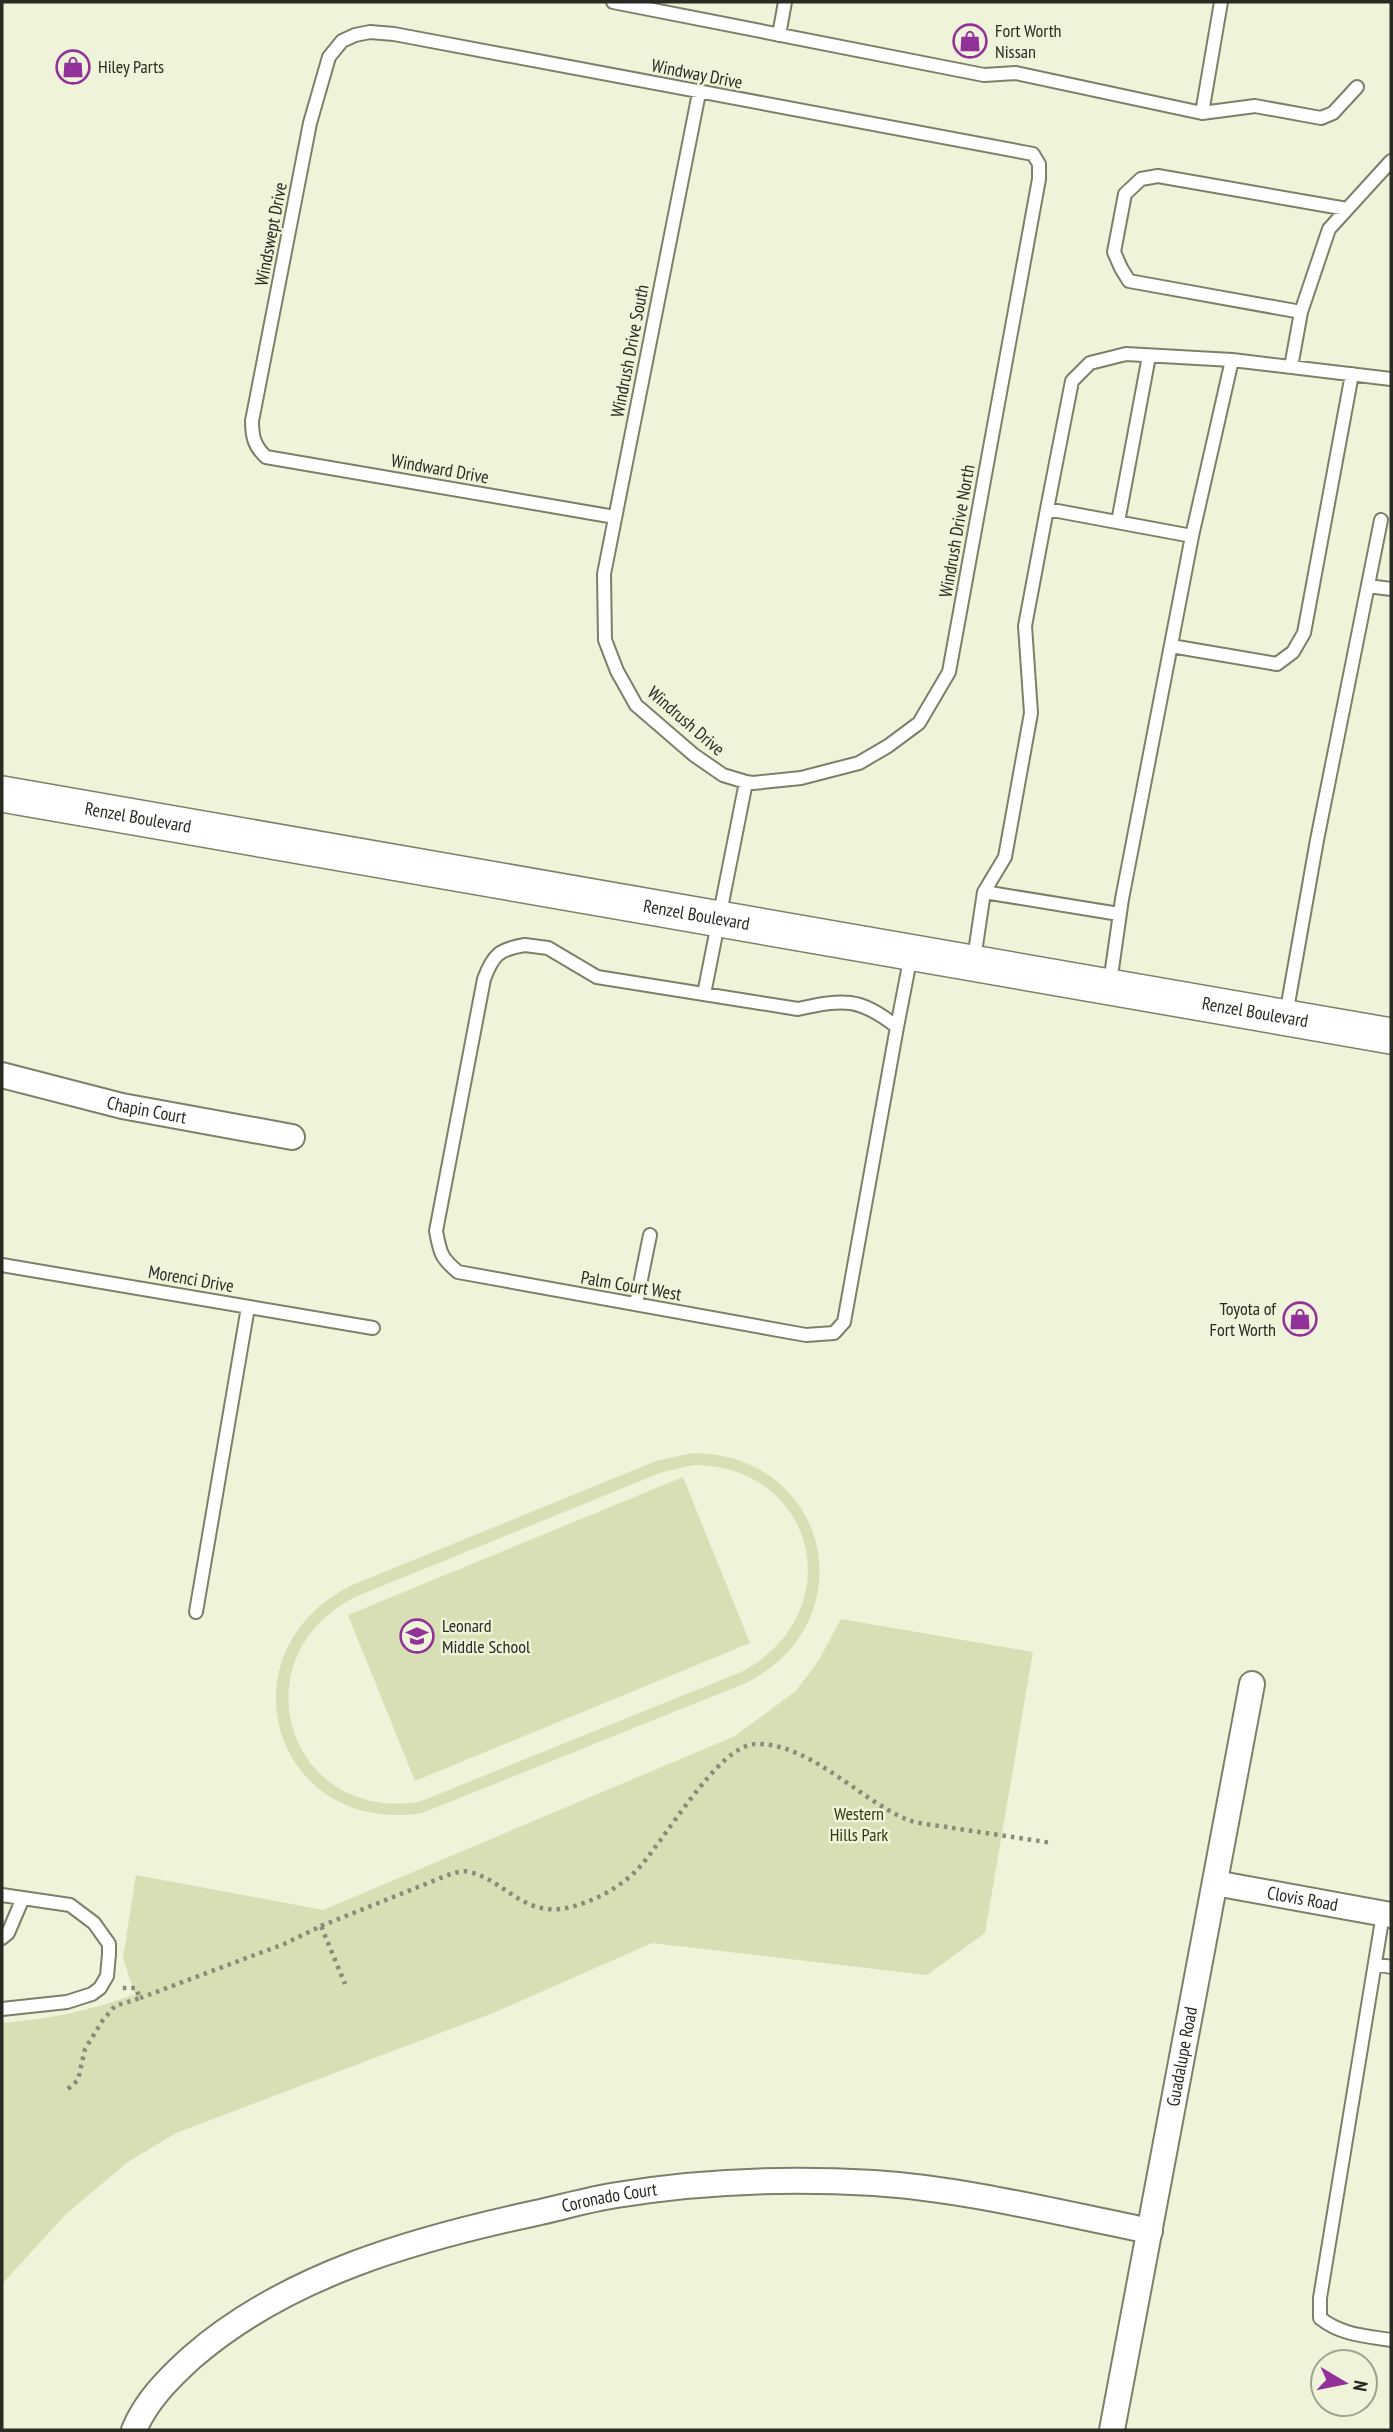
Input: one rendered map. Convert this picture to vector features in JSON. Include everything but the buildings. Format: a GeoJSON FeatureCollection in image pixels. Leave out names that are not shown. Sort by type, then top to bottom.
{"type":"FeatureCollection","features":[{"type":"Feature","properties":{"kind":"street","name":"Renzel Boulevard"},"geometry":{"type":"LineString","coordinates":[[2,794],[1391,1036]]}},
{"type":"Feature","properties":{"kind":"street","name":"Chapin Court"},"geometry":{"type":"LineString","coordinates":[[2,1075],[122,1106],[292,1137]]}},
{"type":"Feature","properties":{"kind":"street","name":"Guadalupe Road"},"geometry":{"type":"LineString","coordinates":[[1112,2430],[1252,1684]]}},
{"type":"Feature","properties":{"kind":"street","name":"Clovis Road"},"geometry":{"type":"LineString","coordinates":[[1214,1883],[1387,1914]]}},
{"type":"Feature","properties":{"kind":"street","name":"Coronado Court"},"geometry":{"type":"LineString","coordinates":[[134,2430],[141,2413],[171,2376],[205,2346],[250,2313],[293,2291],[369,2259],[456,2230],[617,2195],[740,2181],[875,2183],[972,2196],[1150,2231]]}},
{"type":"Feature","properties":{"kind":"lane"},"geometry":{"type":"LineString","coordinates":[[613,2],[664,7],[779,35],[984,75],[1016,73],[1202,113],[1255,106],[1321,118],[1334,113],[1357,87]]}},
{"type":"Feature","properties":{"kind":"lane"},"geometry":{"type":"LineString","coordinates":[[779,35],[785,2]]}},
{"type":"Feature","properties":{"kind":"lane"},"geometry":{"type":"LineString","coordinates":[[1202,113],[1221,2]]}},
{"type":"Feature","properties":{"kind":"lane","name":"Windway Drive"},"geometry":{"type":"LineString","coordinates":[[355,35],[370,32],[394,34],[1033,154]]}},
{"type":"Feature","properties":{"kind":"lane","name":"Windswept Drive"},"geometry":{"type":"LineString","coordinates":[[260,451],[252,437],[252,421],[310,123],[329,57],[342,41],[355,35]]}},
{"type":"Feature","properties":{"kind":"lane","name":"Windrush Drive South"},"geometry":{"type":"LineString","coordinates":[[604,616],[604,574],[699,93]]}},
{"type":"Feature","properties":{"kind":"lane","name":"Windrush Drive North"},"geometry":{"type":"LineString","coordinates":[[746,782],[801,778],[859,763],[919,723],[948,672],[1039,179],[1039,164],[1033,154]]}},
{"type":"Feature","properties":{"kind":"lane"},"geometry":{"type":"LineString","coordinates":[[1291,367],[1301,312],[1329,229],[1390,164]]}},
{"type":"Feature","properties":{"kind":"lane"},"geometry":{"type":"LineString","coordinates":[[1301,312],[1129,281],[1114,252],[1125,194],[1141,179],[1158,176],[1347,209]]}},
{"type":"Feature","properties":{"kind":"lane"},"geometry":{"type":"LineString","coordinates":[[973,963],[984,892],[1005,857],[1031,713],[1025,626],[1072,381],[1090,363],[1126,354],[1233,360],[1391,379]]}},
{"type":"Feature","properties":{"kind":"lane"},"geometry":{"type":"LineString","coordinates":[[1118,522],[1149,356]]}},
{"type":"Feature","properties":{"kind":"lane"},"geometry":{"type":"LineString","coordinates":[[1109,987],[1119,914],[1192,536],[1233,360]]}},
{"type":"Feature","properties":{"kind":"lane"},"geometry":{"type":"LineString","coordinates":[[1171,646],[1277,664],[1293,652],[1304,633],[1352,374]]}},
{"type":"Feature","properties":{"kind":"lane","name":"Windward Drive"},"geometry":{"type":"LineString","coordinates":[[260,451],[266,457],[615,517]]}},
{"type":"Feature","properties":{"kind":"lane"},"geometry":{"type":"LineString","coordinates":[[1046,509],[1192,536]]}},
{"type":"Feature","properties":{"kind":"lane"},"geometry":{"type":"LineString","coordinates":[[1286,1017],[1317,839],[1381,520]]}},
{"type":"Feature","properties":{"kind":"lane"},"geometry":{"type":"LineString","coordinates":[[1368,586],[1391,589]]}},
{"type":"Feature","properties":{"kind":"lane","name":"Windrush Drive"},"geometry":{"type":"LineString","coordinates":[[604,616],[605,640],[636,705],[694,755],[723,775],[746,782]]}},
{"type":"Feature","properties":{"kind":"lane"},"geometry":{"type":"LineString","coordinates":[[704,994],[746,782]]}},
{"type":"Feature","properties":{"kind":"lane"},"geometry":{"type":"LineString","coordinates":[[984,892],[1119,914]]}},
{"type":"Feature","properties":{"kind":"lane","name":"Palm Court West"},"geometry":{"type":"LineString","coordinates":[[525,945],[548,948],[597,977],[704,994],[798,1009],[827,1003],[855,1002],[877,1011],[897,1027],[844,1322],[834,1333],[806,1335],[458,1272],[444,1260],[439,1250],[436,1231],[484,979],[491,962],[505,948],[525,945]]}},
{"type":"Feature","properties":{"kind":"lane"},"geometry":{"type":"LineString","coordinates":[[897,1027],[911,952]]}},
{"type":"Feature","properties":{"kind":"lane"},"geometry":{"type":"LineString","coordinates":[[636,1304],[650,1235]]}},
{"type":"Feature","properties":{"kind":"lane","name":"Morenci Drive"},"geometry":{"type":"LineString","coordinates":[[2,1265],[373,1328]]}},
{"type":"Feature","properties":{"kind":"lane"},"geometry":{"type":"LineString","coordinates":[[195,1612],[248,1307]]}},
{"type":"Feature","properties":{"kind":"lane"},"geometry":{"type":"LineString","coordinates":[[2,1895],[70,1905],[94,1923],[109,1944],[107,1976],[100,1988],[92,1994],[67,2002],[2,2009]]}},
{"type":"Feature","properties":{"kind":"lane"},"geometry":{"type":"LineString","coordinates":[[2,1938],[8,1933],[23,1898]]}},
{"type":"Feature","properties":{"kind":"lane"},"geometry":{"type":"LineString","coordinates":[[1387,1914],[1375,1964],[1320,2298],[1320,2318],[1328,2325],[1348,2333],[1391,2340]]}},
{"type":"Feature","properties":{"kind":"lane"},"geometry":{"type":"LineString","coordinates":[[1375,1964],[1391,1967]]}},
{"type":"Feature","properties":{"kind":"path"},"geometry":{"type":"LineString","coordinates":[[68,2089],[78,2080],[85,2049],[115,2006],[284,1944],[321,1926],[448,1875],[470,1872],[529,1905],[541,1908],[565,1908],[602,1896],[633,1874],[711,1774],[733,1753],[745,1746],[755,1744],[779,1747],[815,1763],[907,1819],[1052,1843]]}},
{"type":"Feature","properties":{"kind":"path"},"geometry":{"type":"LineString","coordinates":[[321,1926],[345,1984]]}},
{"type":"Feature","properties":{"kind":"path"},"geometry":{"type":"LineString","coordinates":[[100,1988],[136,1988],[140,1997]]}},
{"type":"Feature","properties":{"kind":"green space"},"geometry":{"type":"Polygon","coordinates":[[[692,1453],[739,1460],[776,1480],[802,1510],[816,1545],[819,1583],[808,1621],[784,1656],[746,1683],[422,1813],[371,1813],[330,1797],[300,1769],[281,1734],[276,1694],[285,1653],[309,1616],[350,1586],[656,1461],[692,1453]],[[693,1465],[660,1473],[355,1597],[318,1624],[297,1657],[289,1694],[293,1730],[310,1762],[337,1787],[374,1801],[419,1802],[741,1672],[776,1646],[798,1615],[807,1581],[805,1547],[792,1515],[768,1489],[735,1472],[693,1465]]]}},
{"type":"Feature","properties":{"kind":"green space"},"geometry":{"type":"Polygon","coordinates":[[[683,1477],[750,1643],[415,1781],[348,1615],[683,1477]]]}},
{"type":"Feature","properties":{"kind":"green space","name":"Western Hills Park"},"geometry":{"type":"Polygon","coordinates":[[[841,1619],[1033,1652],[985,1933],[927,1975],[652,1943],[493,2013],[176,2133],[128,2162],[66,2214],[2,2284],[2,2023],[69,2013],[135,1994],[123,1958],[136,1875],[323,1910],[735,1736],[796,1691],[819,1660],[841,1619]]]}},
{"type":"Feature","properties":{"kind":"place","name":"Fort Worth Nissan"},"geometry":{"type":"Point","coordinates":[970,41]}},
{"type":"Feature","properties":{"kind":"place","name":"Hiley Parts"},"geometry":{"type":"Point","coordinates":[73,67]}},
{"type":"Feature","properties":{"kind":"place","name":"Toyota of Fort Worth"},"geometry":{"type":"Point","coordinates":[1300,1319]}},
{"type":"Feature","properties":{"kind":"place","name":"Leonard Middle School"},"geometry":{"type":"Point","coordinates":[417,1636]}}]}
